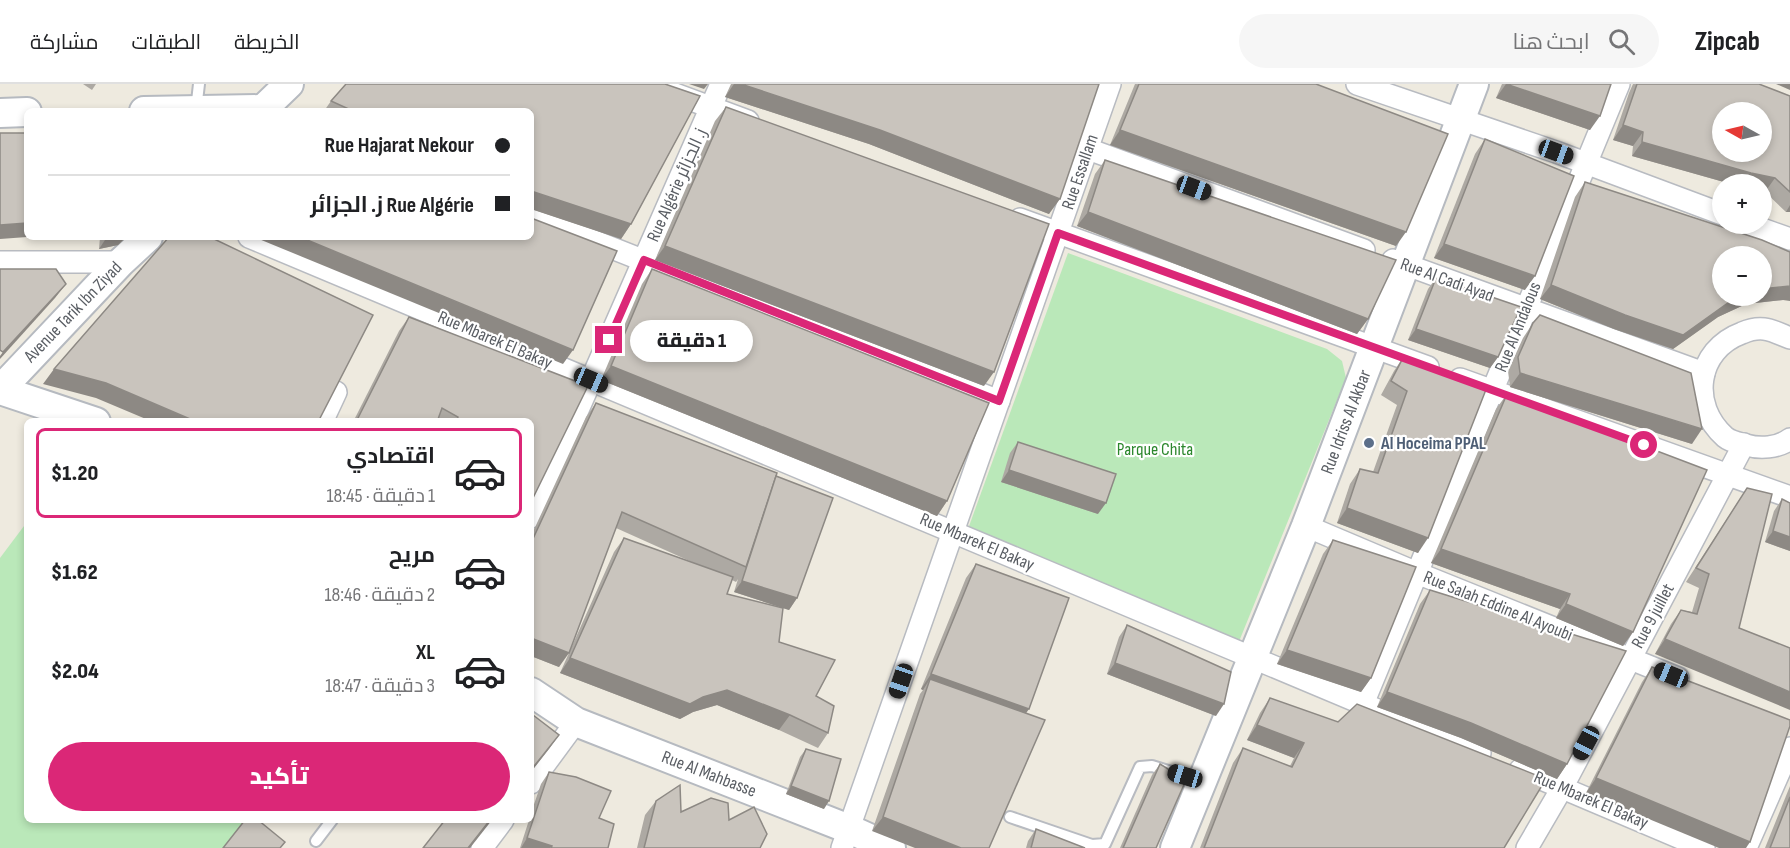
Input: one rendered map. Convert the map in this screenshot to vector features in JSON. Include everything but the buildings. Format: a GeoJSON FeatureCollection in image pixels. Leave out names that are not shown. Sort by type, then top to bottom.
{"type":"FeatureCollection","features":[{"type":"Feature","properties":{"kind":"street"},"geometry":{"type":"LineString","coordinates":[[265,108],[289,84]]}},
{"type":"Feature","properties":{"kind":"street"},"geometry":{"type":"LineString","coordinates":[[648,84],[768,128]]}},
{"type":"Feature","properties":{"kind":"street","name":"Rue Algérie ز. الجزائر"},"geometry":{"type":"LineString","coordinates":[[534,510],[721,84]]}},
{"type":"Feature","properties":{"kind":"street","name":"Rue Essallam"},"geometry":{"type":"LineString","coordinates":[[846,838],[1110,84]]}},
{"type":"Feature","properties":{"kind":"street"},"geometry":{"type":"LineString","coordinates":[[1357,84],[1587,163],[1712,210]]}},
{"type":"Feature","properties":{"kind":"street","name":"Rue Idriss Al Akbar"},"geometry":{"type":"LineString","coordinates":[[1175,848],[1306,526],[1474,84]]}},
{"type":"Feature","properties":{"kind":"street","name":"Rue Al Andalous"},"geometry":{"type":"LineString","coordinates":[[1364,704],[1619,84]]}},
{"type":"Feature","properties":{"kind":"street"},"geometry":{"type":"LineString","coordinates":[[155,108],[197,97],[253,108]]}},
{"type":"Feature","properties":{"kind":"street"},"geometry":{"type":"LineString","coordinates":[[0,113],[24,112]]}},
{"type":"Feature","properties":{"kind":"street","name":"Rue Al Cadi Ayad"},"geometry":{"type":"LineString","coordinates":[[1088,149],[1704,373]]}},
{"type":"Feature","properties":{"kind":"street"},"geometry":{"type":"LineString","coordinates":[[1002,213],[1790,497]]}},
{"type":"Feature","properties":{"kind":"street"},"geometry":{"type":"LineString","coordinates":[[534,217],[999,401]]}},
{"type":"Feature","properties":{"kind":"street"},"geometry":{"type":"LineString","coordinates":[[1772,233],[1790,239]]}},
{"type":"Feature","properties":{"kind":"street","name":"Avenue Tarik Ibn Ziyad"},"geometry":{"type":"LineString","coordinates":[[0,390],[121,262],[145,240]]}},
{"type":"Feature","properties":{"kind":"street","name":"Rue Mbarek El Bakay"},"geometry":{"type":"LineString","coordinates":[[256,240],[1704,848]]}},
{"type":"Feature","properties":{"kind":"street"},"geometry":{"type":"LineString","coordinates":[[0,262],[121,262]]}},
{"type":"Feature","properties":{"kind":"street"},"geometry":{"type":"LineString","coordinates":[[1790,338],[1763,329],[1749,330],[1730,338],[1711,356],[1701,388],[1707,414],[1725,437],[1756,448],[1766,448],[1790,439]]}},
{"type":"Feature","properties":{"kind":"street"},"geometry":{"type":"LineString","coordinates":[[0,390],[84,418]]}},
{"type":"Feature","properties":{"kind":"street"},"geometry":{"type":"LineString","coordinates":[[324,418],[336,392]]}},
{"type":"Feature","properties":{"kind":"street","name":"Rue 9 juillet"},"geometry":{"type":"LineString","coordinates":[[1527,848],[1562,788],[1744,444]]}},
{"type":"Feature","properties":{"kind":"street","name":"Rue Salah Eddine Al Ayoubi"},"geometry":{"type":"LineString","coordinates":[[1306,526],[1695,684]]}},
{"type":"Feature","properties":{"kind":"street","name":"Rue Al Mahbasse"},"geometry":{"type":"LineString","coordinates":[[534,694],[576,722],[846,838],[891,848]]}},
{"type":"Feature","properties":{"kind":"street"},"geometry":{"type":"LineString","coordinates":[[534,779],[576,722]]}},
{"type":"Feature","properties":{"kind":"street"},"geometry":{"type":"LineString","coordinates":[[1746,848],[1790,748]]}},
{"type":"Feature","properties":{"kind":"street"},"geometry":{"type":"LineString","coordinates":[[482,848],[501,823]]}},
{"type":"Feature","properties":{"kind":"lane"},"geometry":{"type":"LineString","coordinates":[[1010,817],[1092,845],[1105,844],[1140,767],[1152,766],[1202,781]]}},
{"type":"Feature","properties":{"kind":"lane"},"geometry":{"type":"LineString","coordinates":[[316,841],[330,823]]}},
{"type":"Feature","properties":{"kind":"green space","name":"Parque Chita"},"geometry":{"type":"Polygon","coordinates":[[[1068,253],[1327,349],[1342,361],[1346,378],[1240,639],[1232,648],[964,540],[1068,253]]]}},
{"type":"Feature","properties":{"kind":"green space"},"geometry":{"type":"Polygon","coordinates":[[[24,526],[24,823],[254,823],[230,848],[0,848],[0,558],[24,526]]]}},
{"type":"Feature","properties":{"kind":"place","name":"Al Hoceima PPAL"},"geometry":{"type":"Point","coordinates":[1369,443]}},
{"type":"Feature","properties":{"kind":"route"},"geometry":{"type":"LineString","coordinates":[[609,340],[644,260],[999,401],[1058,233],[1644,445]]}}]}
